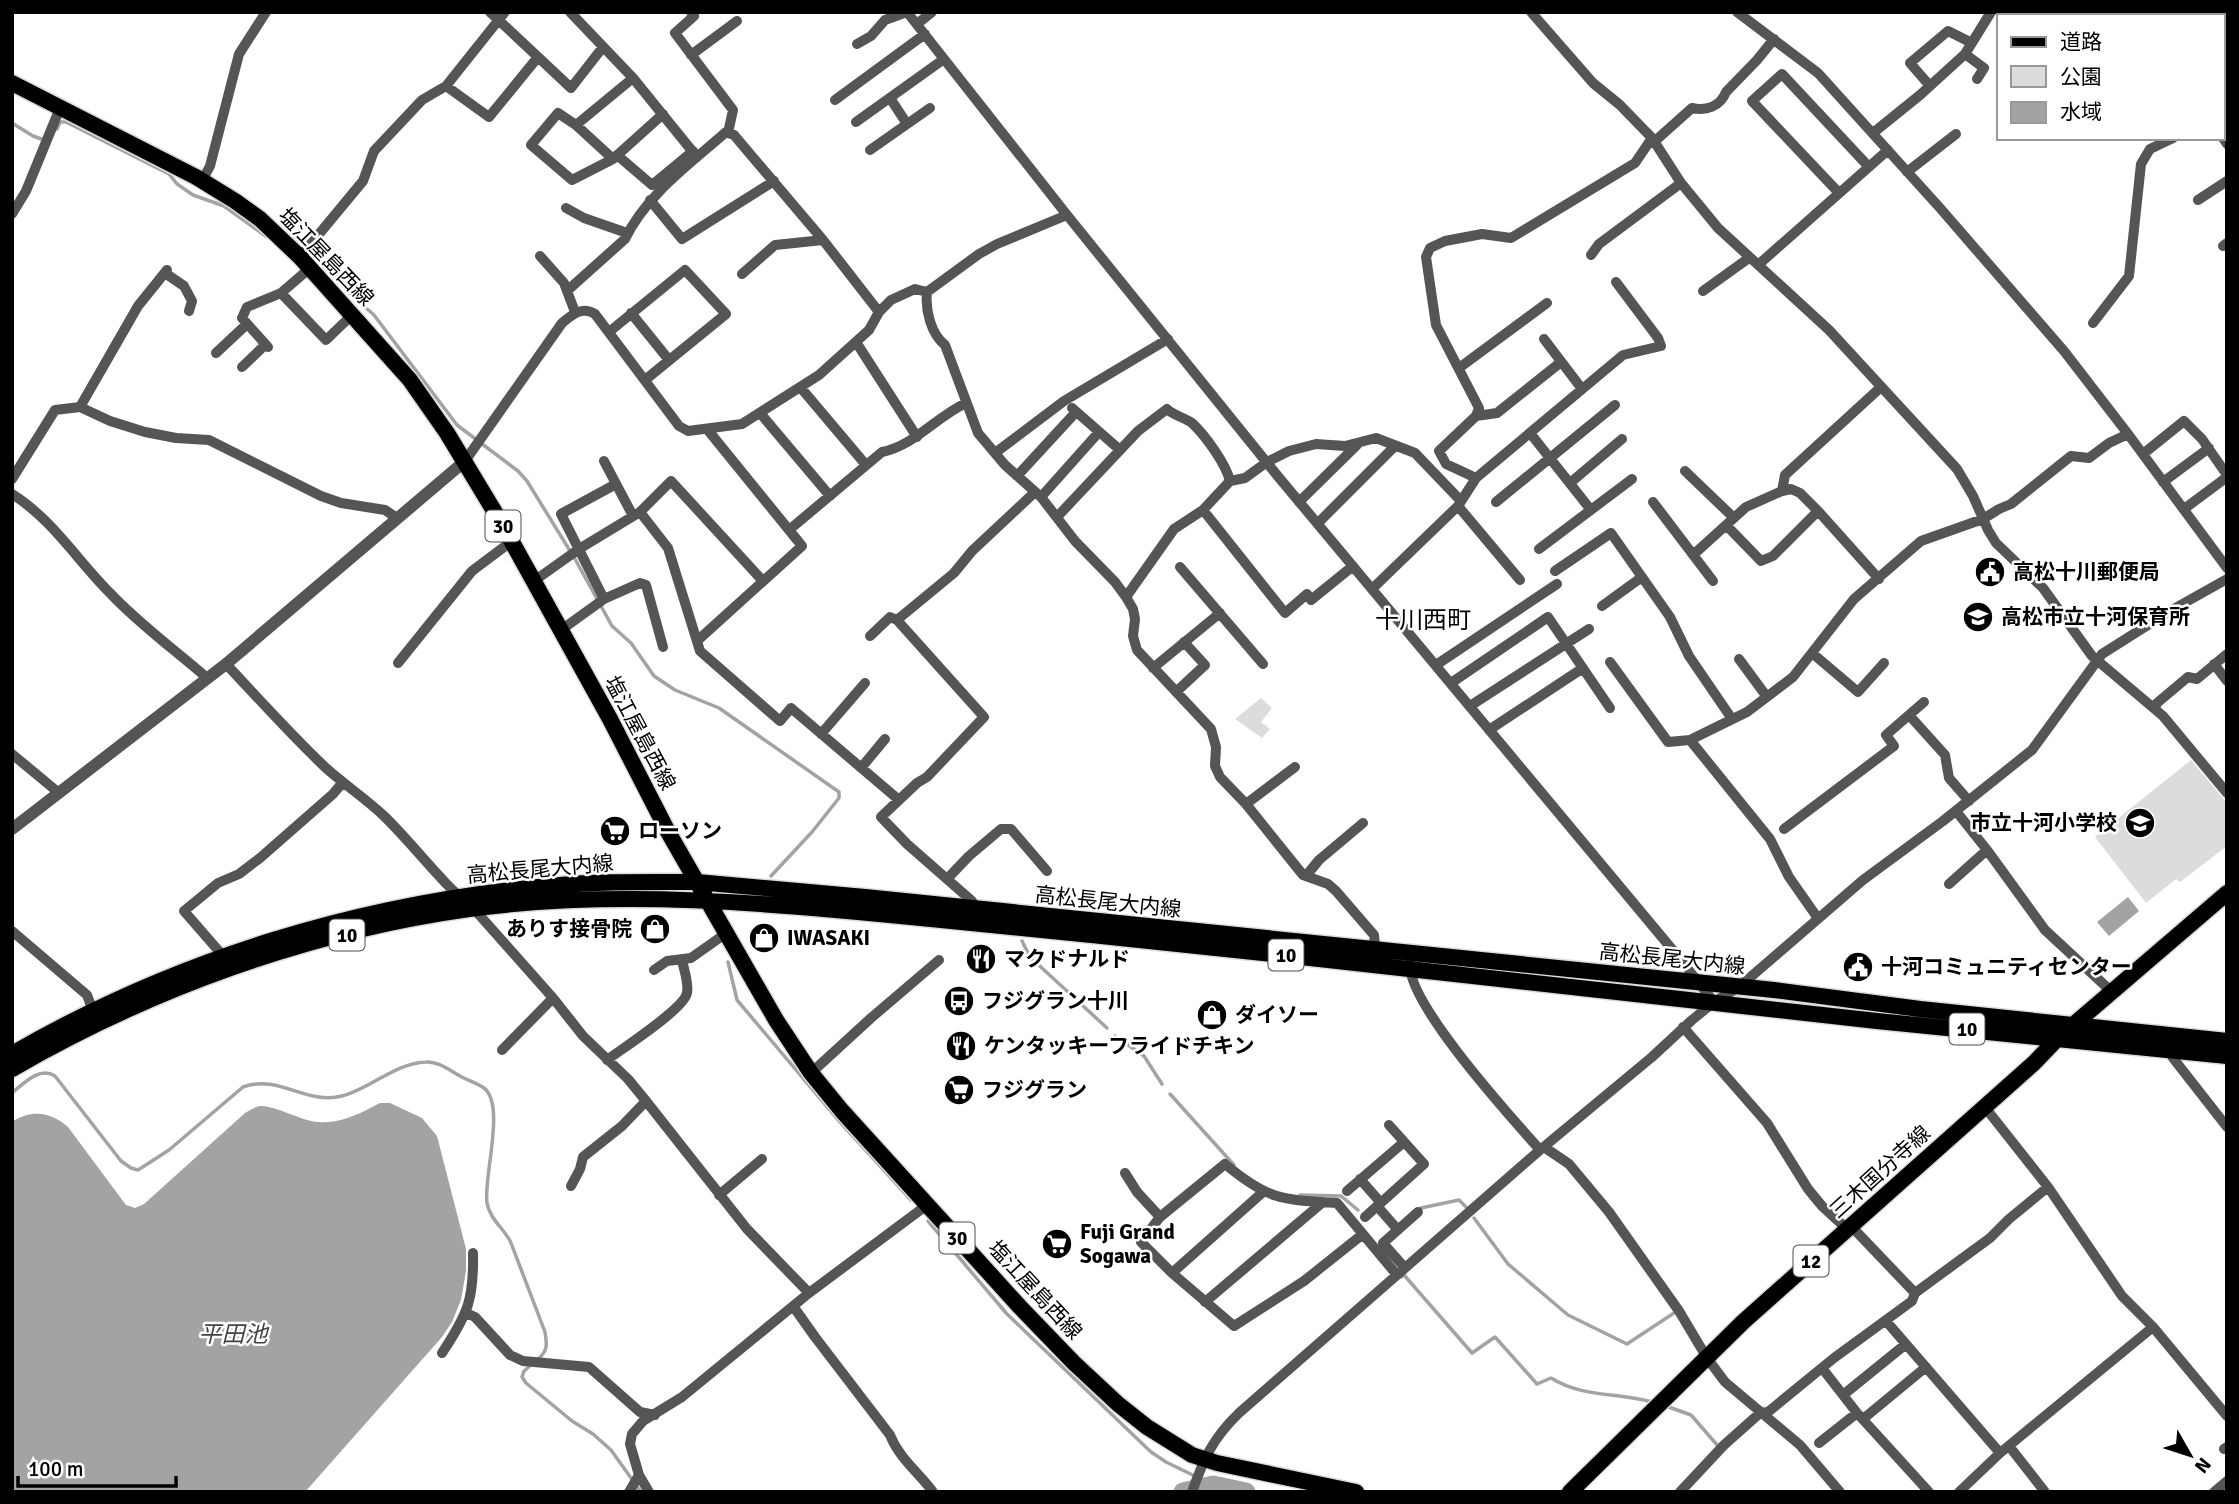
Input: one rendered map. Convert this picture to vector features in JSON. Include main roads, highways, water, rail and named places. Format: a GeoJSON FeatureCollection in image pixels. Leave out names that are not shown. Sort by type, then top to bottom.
{"type":"FeatureCollection","features":[{"type":"Feature","properties":{"kind":"main road","name":"塩江屋島西線"},"geometry":{"type":"LineString","coordinates":[[12,83],[202,181],[308,253],[352,315],[410,380],[447,433],[534,580],[725,934],[811,1073],[842,1111],[1020,1307],[1118,1404],[1202,1464],[1356,1492]]}},
{"type":"Feature","properties":{"kind":"main road","name":"高松長尾大内線"},"geometry":{"type":"LineString","coordinates":[[12,1055],[58,1028],[135,992],[282,936],[459,897],[552,885],[697,882],[971,908],[1376,958]]}},
{"type":"Feature","properties":{"kind":"main road","name":"三木国分寺線"},"geometry":{"type":"LineString","coordinates":[[1570,1492],[1743,1322],[2034,1063],[2058,1038],[2227,894]]}},
{"type":"Feature","properties":{"kind":"main road","name":"高松長尾大内線"},"geometry":{"type":"LineString","coordinates":[[12,1069],[65,1039],[140,1003],[285,950],[392,923],[474,909],[557,901],[707,901],[858,912],[1410,961],[1699,983],[2227,1041]]}},
{"type":"Feature","properties":{"kind":"main road","name":"高松長尾大内線"},"geometry":{"type":"LineString","coordinates":[[1410,961],[1876,1021],[2227,1056]]}},
{"type":"Feature","properties":{"kind":"water"},"geometry":{"type":"Polygon","coordinates":[[[2128,897],[2139,911],[2109,936],[2097,922],[2128,897]]]}},
{"type":"Feature","properties":{"kind":"water","name":"平田池"},"geometry":{"type":"Polygon","coordinates":[[[380,1103],[390,1103],[422,1118],[437,1136],[466,1249],[466,1271],[461,1300],[442,1337],[305,1492],[12,1492],[12,1122],[26,1115],[41,1114],[61,1122],[68,1127],[126,1205],[135,1208],[144,1204],[245,1113],[254,1108],[266,1106],[311,1121],[327,1122],[350,1117],[380,1103]]]}},
{"type":"Feature","properties":{"kind":"waterway"},"geometry":{"type":"LineString","coordinates":[[57,129],[60,122],[66,122],[169,174],[177,184],[193,195],[224,206],[267,237]]}},
{"type":"Feature","properties":{"kind":"waterway"},"geometry":{"type":"LineString","coordinates":[[12,123],[44,140]]}},
{"type":"Feature","properties":{"kind":"waterway"},"geometry":{"type":"LineString","coordinates":[[287,232],[297,240],[309,243],[337,271],[348,292],[374,315],[457,425],[518,471],[527,481],[612,626],[631,643],[654,676],[675,690],[719,708],[839,792],[839,798],[812,832],[771,876]]}},
{"type":"Feature","properties":{"kind":"waterway"},"geometry":{"type":"LineString","coordinates":[[1022,941],[1030,957],[1107,1028]]}},
{"type":"Feature","properties":{"kind":"waterway"},"geometry":{"type":"LineString","coordinates":[[728,962],[737,1000],[840,1122],[911,1200]]}},
{"type":"Feature","properties":{"kind":"waterway"},"geometry":{"type":"LineString","coordinates":[[1115,1036],[1144,1056],[1162,1084]]}},
{"type":"Feature","properties":{"kind":"waterway"},"geometry":{"type":"LineString","coordinates":[[12,1093],[38,1074],[49,1073],[55,1076],[121,1161],[138,1170],[169,1150],[243,1087],[268,1084],[329,1098],[352,1093],[393,1071],[415,1063],[430,1062],[443,1066],[481,1086],[490,1097],[494,1125],[487,1203],[491,1214],[511,1243],[545,1332],[546,1347],[538,1359]]}},
{"type":"Feature","properties":{"kind":"waterway"},"geometry":{"type":"LineString","coordinates":[[1170,1094],[1234,1165]]}},
{"type":"Feature","properties":{"kind":"waterway"},"geometry":{"type":"LineString","coordinates":[[1300,1195],[1341,1196],[1358,1210]]}},
{"type":"Feature","properties":{"kind":"waterway"},"geometry":{"type":"LineString","coordinates":[[1421,1208],[1459,1200],[1466,1207]]}},
{"type":"Feature","properties":{"kind":"waterway"},"geometry":{"type":"LineString","coordinates":[[1474,1218],[1508,1264],[1568,1315],[1627,1344],[1674,1313]]}},
{"type":"Feature","properties":{"kind":"waterway"},"geometry":{"type":"LineString","coordinates":[[928,1221],[1007,1314],[1151,1452],[1213,1485]]}},
{"type":"Feature","properties":{"kind":"waterway"},"geometry":{"type":"LineString","coordinates":[[1401,1277],[1404,1275],[1472,1353],[1495,1337],[1537,1384],[1551,1378],[1575,1389],[1652,1402]]}},
{"type":"Feature","properties":{"kind":"waterway"},"geometry":{"type":"LineString","coordinates":[[532,1364],[522,1377],[526,1383],[611,1450],[641,1492]]}},
{"type":"Feature","properties":{"kind":"waterway"},"geometry":{"type":"LineString","coordinates":[[1666,1406],[1691,1415],[1718,1446]]}},
{"type":"Feature","properties":{"kind":"waterway"},"geometry":{"type":"LineString","coordinates":[[1183,1492],[1213,1485],[1246,1492]]}},
{"type":"Feature","properties":{"kind":"place","name":"高松十川郵便局"},"geometry":{"type":"Point","coordinates":[1990,572]}},
{"type":"Feature","properties":{"kind":"place","name":"高松市立十河保育所"},"geometry":{"type":"Point","coordinates":[1978,617]}},
{"type":"Feature","properties":{"kind":"place","name":"市立十河小学校"},"geometry":{"type":"Point","coordinates":[2140,823]}},
{"type":"Feature","properties":{"kind":"place","name":"ローソン"},"geometry":{"type":"Point","coordinates":[615,831]}},
{"type":"Feature","properties":{"kind":"place","name":"ありす接骨院"},"geometry":{"type":"Point","coordinates":[655,929]}},
{"type":"Feature","properties":{"kind":"place","name":"IWASAKI"},"geometry":{"type":"Point","coordinates":[764,938]}},
{"type":"Feature","properties":{"kind":"place","name":"マクドナルド"},"geometry":{"type":"Point","coordinates":[981,959]}},
{"type":"Feature","properties":{"kind":"place","name":"十河コミュニティセンター"},"geometry":{"type":"Point","coordinates":[1858,967]}},
{"type":"Feature","properties":{"kind":"place","name":"フジグラン十川"},"geometry":{"type":"Point","coordinates":[959,1001]}},
{"type":"Feature","properties":{"kind":"place","name":"ダイソー"},"geometry":{"type":"Point","coordinates":[1212,1015]}},
{"type":"Feature","properties":{"kind":"place","name":"ケンタッキーフライドチキン"},"geometry":{"type":"Point","coordinates":[961,1046]}},
{"type":"Feature","properties":{"kind":"place","name":"フジグラン"},"geometry":{"type":"Point","coordinates":[959,1090]}},
{"type":"Feature","properties":{"kind":"place","name":"Fuji Grand Sogawa"},"geometry":{"type":"Point","coordinates":[1057,1244]}},
{"type":"Feature","properties":{"kind":"district","name":"十川西町"},"geometry":{"type":"Point","coordinates":[1423,620]}}]}
